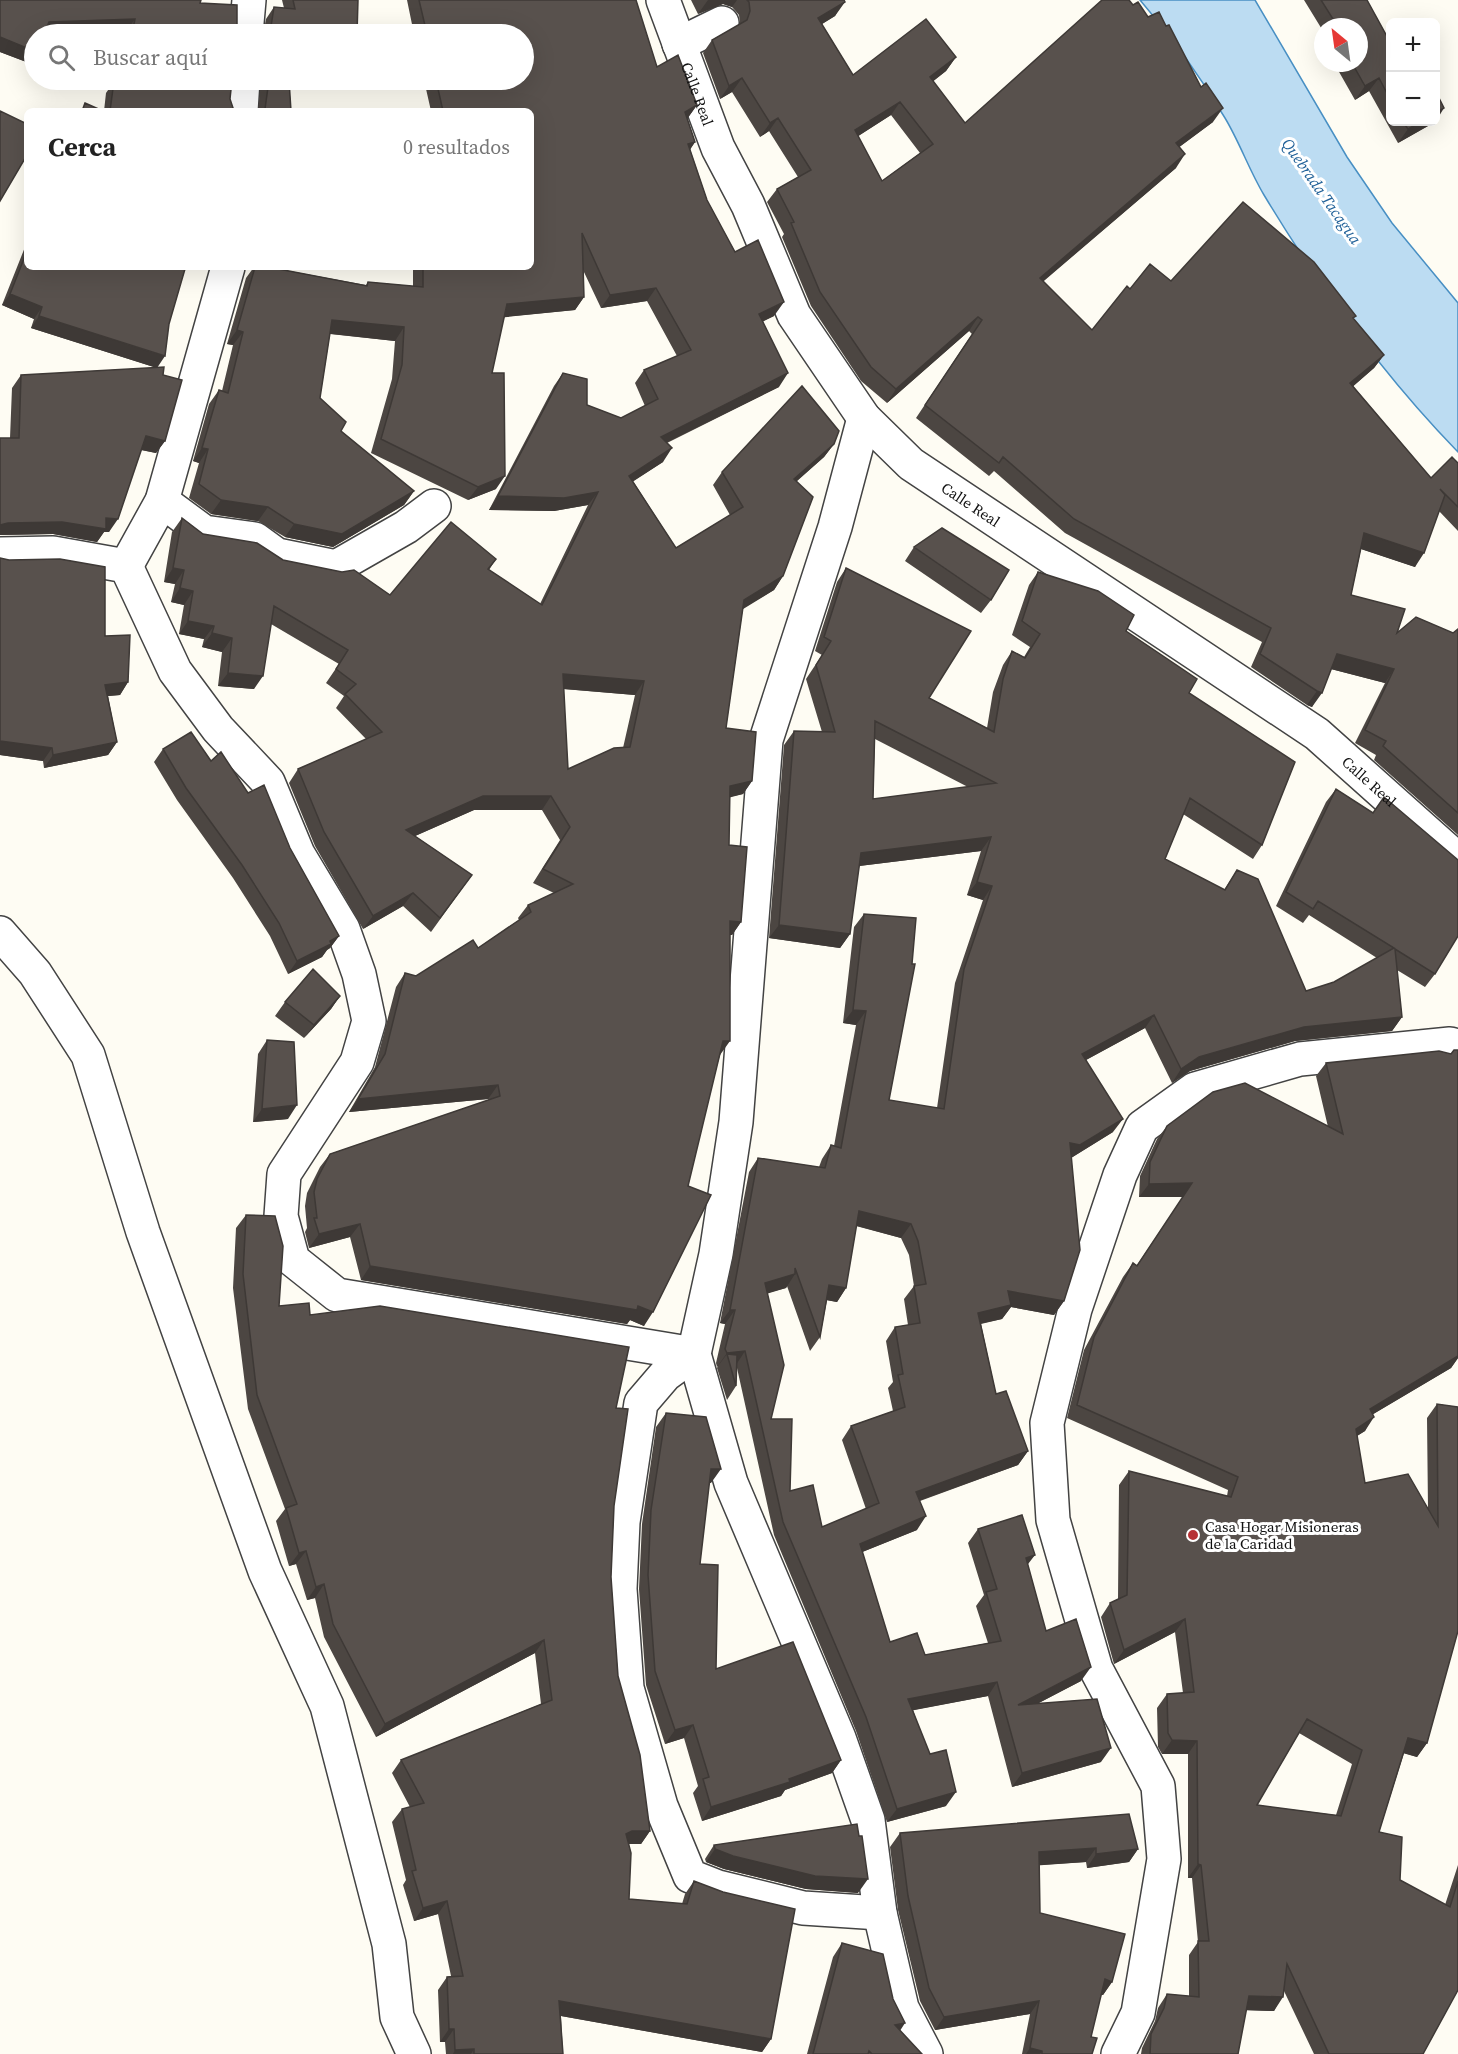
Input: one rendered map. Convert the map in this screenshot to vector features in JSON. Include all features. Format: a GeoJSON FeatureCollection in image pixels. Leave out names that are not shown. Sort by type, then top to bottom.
{"type":"FeatureCollection","features":[{"type":"Feature","properties":{"kind":"street"},"geometry":{"type":"LineString","coordinates":[[247,24],[249,0]]}},
{"type":"Feature","properties":{"kind":"street","name":"Calle Real"},"geometry":{"type":"LineString","coordinates":[[663,0],[718,148],[748,205],[794,315],[864,418],[911,464],[1317,734],[1458,860]]}},
{"type":"Feature","properties":{"kind":"street"},"geometry":{"type":"LineString","coordinates":[[679,44],[722,23]]}},
{"type":"Feature","properties":{"kind":"street"},"geometry":{"type":"LineString","coordinates":[[241,108],[242,90]]}},
{"type":"Feature","properties":{"kind":"street"},"geometry":{"type":"LineString","coordinates":[[126,566],[162,501],[227,270]]}},
{"type":"Feature","properties":{"kind":"street"},"geometry":{"type":"LineString","coordinates":[[864,418],[835,527],[766,740],[736,1122],[716,1254],[694,1354],[731,1483],[839,1738],[868,1820],[880,1913],[902,2008],[926,2054]]}},
{"type":"Feature","properties":{"kind":"street"},"geometry":{"type":"LineString","coordinates":[[162,501],[204,532],[255,539],[277,555],[336,567],[406,527],[434,506]]}},
{"type":"Feature","properties":{"kind":"street"},"geometry":{"type":"LineString","coordinates":[[0,554],[53,553],[126,566]]}},
{"type":"Feature","properties":{"kind":"street"},"geometry":{"type":"LineString","coordinates":[[126,566],[175,671],[218,729],[268,782],[298,854],[343,929],[359,974],[369,1021],[357,1062],[284,1174],[281,1216],[293,1260],[337,1295],[694,1354]]}},
{"type":"Feature","properties":{"kind":"street"},"geometry":{"type":"LineString","coordinates":[[0,933],[35,973],[88,1055],[143,1233],[265,1571],[327,1706],[389,1944],[397,2018],[414,2054]]}},
{"type":"Feature","properties":{"kind":"street"},"geometry":{"type":"LineString","coordinates":[[1118,2054],[1138,2013],[1164,1859],[1158,1786],[1096,1669],[1053,1520],[1047,1423],[1078,1297],[1120,1175],[1142,1127],[1194,1089],[1300,1059],[1450,1044],[1458,1046]]}},
{"type":"Feature","properties":{"kind":"street"},"geometry":{"type":"LineString","coordinates":[[694,1354],[665,1375],[641,1403],[623,1522],[620,1589],[627,1688],[661,1806],[690,1876],[718,1887],[804,1908],[880,1913]]}},
{"type":"Feature","properties":{"kind":"water","name":"Quebrada Tacagua"},"geometry":{"type":"Polygon","coordinates":[[[1140,0],[1255,0],[1347,157],[1392,223],[1458,303],[1458,452],[1378,361],[1330,297],[1264,195],[1230,127],[1206,87],[1140,0]]]}},
{"type":"Feature","properties":{"kind":"building"},"geometry":{"type":"Polygon","coordinates":[[[0,0],[201,0],[200,3],[237,5],[237,24],[134,24],[135,19],[49,22],[48,24],[24,24],[24,47],[0,37],[0,0]]]}},
{"type":"Feature","properties":{"kind":"building"},"geometry":{"type":"Polygon","coordinates":[[[293,0],[358,0],[357,24],[271,24],[274,7],[295,9],[293,0]]]}},
{"type":"Feature","properties":{"kind":"building"},"geometry":{"type":"Polygon","coordinates":[[[419,0],[636,0],[657,67],[678,55],[697,105],[685,112],[695,142],[688,144],[707,200],[735,252],[758,240],[784,302],[759,314],[788,373],[661,437],[672,448],[629,476],[676,548],[743,507],[722,472],[802,386],[839,431],[834,444],[794,479],[813,497],[783,576],[744,600],[726,728],[756,732],[752,781],[730,786],[729,845],[747,847],[741,922],[730,921],[730,1041],[723,1041],[688,1186],[711,1195],[653,1312],[638,1306],[637,1310],[370,1266],[360,1224],[319,1234],[314,1218],[317,1218],[314,1192],[317,1179],[330,1154],[500,1096],[498,1085],[358,1099],[385,1054],[405,973],[416,976],[473,940],[478,948],[531,912],[528,905],[573,884],[543,869],[570,827],[551,796],[483,796],[406,830],[472,875],[440,918],[413,893],[373,916],[324,832],[298,769],[382,732],[345,694],[356,684],[336,669],[348,650],[274,606],[263,676],[228,673],[232,638],[212,633],[214,626],[188,621],[193,591],[180,588],[184,570],[173,568],[182,518],[203,534],[257,543],[283,560],[342,572],[354,570],[390,595],[451,522],[496,559],[488,569],[542,605],[598,492],[564,498],[498,496],[563,373],[587,379],[587,405],[621,418],[658,399],[644,370],[691,350],[656,288],[610,295],[582,233],[584,297],[507,304],[492,373],[504,373],[505,476],[478,487],[381,439],[402,365],[404,327],[332,320],[320,398],[346,422],[341,431],[414,491],[342,534],[294,524],[268,507],[221,500],[199,484],[208,449],[202,448],[219,390],[228,393],[243,332],[237,330],[254,270],[284,270],[367,286],[368,282],[423,287],[423,270],[534,270],[534,108],[442,108],[438,90],[534,90],[534,24],[425,24],[419,0]],[[563,674],[568,769],[614,748],[630,747],[644,681],[563,674]]]}},
{"type":"Feature","properties":{"kind":"building"},"geometry":{"type":"Polygon","coordinates":[[[747,0],[844,0],[845,2],[818,18],[853,75],[926,19],[956,57],[930,77],[965,123],[1102,0],[1129,0],[1133,5],[1138,2],[1148,17],[1159,12],[1166,26],[1169,25],[1201,87],[1206,83],[1223,108],[1176,143],[1185,154],[1040,278],[1092,330],[1127,286],[1130,289],[1150,264],[1171,281],[1243,202],[1314,262],[1356,316],[1353,318],[1384,355],[1350,383],[1431,478],[1452,457],[1458,463],[1458,507],[1440,489],[1445,495],[1424,553],[1364,533],[1351,595],[1405,609],[1397,633],[1416,617],[1453,633],[1458,629],[1458,813],[1383,746],[1386,741],[1365,730],[1394,669],[1337,654],[1322,693],[1317,691],[1260,654],[1271,628],[1074,519],[1003,457],[999,463],[925,405],[982,320],[978,317],[896,389],[871,367],[820,292],[791,223],[794,222],[777,189],[811,170],[778,118],[770,123],[742,78],[729,86],[712,40],[747,20],[750,11],[747,0]],[[900,102],[855,130],[882,181],[933,144],[900,102]]]}},
{"type":"Feature","properties":{"kind":"building"},"geometry":{"type":"Polygon","coordinates":[[[1321,0],[1367,0],[1386,35],[1386,91],[1379,78],[1365,86],[1357,72],[1368,72],[1368,18],[1332,18],[1321,0]]]}},
{"type":"Feature","properties":{"kind":"building"},"geometry":{"type":"Polygon","coordinates":[[[113,90],[231,90],[230,99],[233,108],[110,108],[113,90]]]}},
{"type":"Feature","properties":{"kind":"building"},"geometry":{"type":"Polygon","coordinates":[[[268,90],[290,90],[291,108],[265,108],[268,90]]]}},
{"type":"Feature","properties":{"kind":"building"},"geometry":{"type":"Polygon","coordinates":[[[85,103],[96,108],[83,108],[85,103]]]}},
{"type":"Feature","properties":{"kind":"building"},"geometry":{"type":"Polygon","coordinates":[[[0,111],[24,123],[24,160],[0,201],[0,111]]]}},
{"type":"Feature","properties":{"kind":"building"},"geometry":{"type":"Polygon","coordinates":[[[24,259],[24,270],[185,270],[169,324],[165,356],[39,316],[42,307],[10,294],[24,259]]]}},
{"type":"Feature","properties":{"kind":"building"},"geometry":{"type":"Polygon","coordinates":[[[164,367],[163,375],[182,380],[165,441],[146,436],[118,519],[106,518],[106,529],[62,522],[0,525],[0,438],[19,438],[21,375],[164,367]]]}},
{"type":"Feature","properties":{"kind":"building"},"geometry":{"type":"Polygon","coordinates":[[[942,528],[1009,570],[991,600],[914,547],[942,528]]]}},
{"type":"Feature","properties":{"kind":"building"},"geometry":{"type":"Polygon","coordinates":[[[0,558],[9,560],[60,559],[105,567],[105,636],[130,635],[128,682],[105,685],[117,742],[53,755],[52,748],[0,741],[0,558]]]}},
{"type":"Feature","properties":{"kind":"building"},"geometry":{"type":"Polygon","coordinates":[[[846,568],[971,631],[929,698],[994,732],[1003,679],[1012,651],[1025,658],[1040,634],[1022,621],[1038,572],[1098,591],[1134,615],[1126,631],[1197,679],[1189,693],[1295,762],[1262,845],[1190,798],[1165,859],[1225,890],[1237,870],[1258,879],[1306,991],[1334,982],[1394,948],[1318,901],[1313,909],[1286,892],[1336,789],[1373,813],[1384,797],[1458,860],[1458,936],[1435,974],[1395,949],[1402,1017],[1304,1027],[1199,1057],[1181,1069],[1154,1015],[1082,1054],[1123,1119],[1080,1145],[1070,1143],[1080,1250],[1064,1301],[1008,1291],[1011,1305],[978,1313],[996,1394],[1006,1391],[1028,1451],[916,1492],[926,1516],[860,1544],[890,1642],[917,1633],[925,1655],[1001,1641],[986,1592],[997,1589],[978,1529],[1022,1515],[1035,1555],[1026,1558],[1046,1631],[1076,1619],[1091,1667],[1018,1705],[1097,1699],[1111,1748],[1022,1773],[997,1682],[908,1699],[930,1754],[946,1750],[956,1792],[897,1809],[866,1717],[783,1522],[745,1351],[727,1353],[725,1349],[735,1310],[730,1310],[758,1158],[825,1168],[831,1145],[841,1148],[866,1011],[853,1010],[864,914],[916,918],[912,964],[915,964],[889,1100],[944,1109],[964,969],[992,886],[977,882],[991,837],[861,853],[850,934],[779,925],[794,731],[835,732],[816,665],[831,641],[824,637],[846,568]],[[875,721],[873,799],[996,783],[875,721]],[[859,1211],[846,1288],[829,1285],[820,1337],[795,1268],[795,1274],[765,1283],[784,1365],[771,1419],[792,1419],[790,1491],[813,1485],[822,1527],[879,1503],[851,1426],[905,1407],[898,1375],[903,1374],[895,1327],[920,1323],[914,1286],[926,1284],[918,1241],[911,1224],[859,1211]]]}},
{"type":"Feature","properties":{"kind":"building"},"geometry":{"type":"Polygon","coordinates":[[[191,732],[211,761],[221,752],[248,793],[264,785],[290,848],[339,936],[330,941],[331,944],[297,961],[279,923],[242,865],[186,788],[163,749],[191,732]]]}},
{"type":"Feature","properties":{"kind":"building"},"geometry":{"type":"Polygon","coordinates":[[[313,969],[340,996],[314,1025],[285,1002],[313,969]]]}},
{"type":"Feature","properties":{"kind":"building"},"geometry":{"type":"Polygon","coordinates":[[[267,1040],[294,1042],[297,1105],[262,1109],[267,1040]]]}},
{"type":"Feature","properties":{"kind":"building"},"geometry":{"type":"Polygon","coordinates":[[[1454,1050],[1458,1050],[1458,1356],[1370,1409],[1374,1417],[1356,1429],[1365,1483],[1408,1474],[1438,1526],[1437,1404],[1458,1407],[1458,1631],[1427,1743],[1408,1738],[1379,1832],[1402,1837],[1400,1880],[1450,1907],[1458,1881],[1458,1990],[1423,2054],[1329,2054],[1287,1964],[1283,1997],[1249,1996],[1238,2054],[1150,2054],[1151,2034],[1164,2008],[1167,1994],[1199,1997],[1198,1941],[1209,1941],[1201,1865],[1198,1864],[1197,1741],[1172,1740],[1168,1733],[1167,1694],[1194,1692],[1185,1619],[1124,1650],[1110,1603],[1127,1595],[1129,1471],[1231,1497],[1238,1477],[1077,1405],[1094,1337],[1133,1263],[1137,1266],[1192,1183],[1149,1184],[1150,1162],[1167,1126],[1213,1092],[1245,1083],[1343,1134],[1326,1063],[1439,1051],[1451,1054],[1454,1050]],[[1307,1719],[1257,1805],[1341,1816],[1362,1750],[1307,1719]]]}},
{"type":"Feature","properties":{"kind":"building"},"geometry":{"type":"Polygon","coordinates":[[[246,1215],[275,1216],[283,1246],[279,1306],[309,1303],[310,1315],[380,1306],[629,1347],[616,1408],[628,1409],[614,1506],[611,1577],[618,1676],[640,1755],[650,1831],[632,1831],[626,1834],[631,1853],[629,1899],[687,1904],[694,1881],[723,1892],[795,1909],[771,2039],[559,2001],[563,2054],[474,2054],[474,2049],[455,2050],[454,2029],[449,2029],[447,1977],[463,1976],[447,1901],[423,1908],[412,1871],[416,1870],[402,1809],[424,1803],[401,1760],[552,1700],[544,1640],[385,1724],[333,1624],[324,1584],[316,1587],[306,1551],[299,1553],[286,1508],[297,1504],[257,1395],[243,1274],[246,1215]]]}},
{"type":"Feature","properties":{"kind":"building"},"geometry":{"type":"Polygon","coordinates":[[[727,1354],[737,1355],[736,1386],[727,1354]]]}},
{"type":"Feature","properties":{"kind":"building"},"geometry":{"type":"Polygon","coordinates":[[[666,1413],[706,1417],[721,1469],[711,1469],[700,1564],[718,1565],[716,1669],[793,1642],[841,1760],[789,1779],[790,1782],[711,1807],[703,1779],[709,1777],[693,1725],[675,1730],[655,1671],[648,1575],[651,1510],[666,1413]]]}},
{"type":"Feature","properties":{"kind":"building"},"geometry":{"type":"Polygon","coordinates":[[[1129,1814],[1138,1849],[1096,1854],[1096,1848],[1039,1852],[1040,1913],[1125,1934],[1112,1982],[1105,1979],[1091,2037],[1097,2038],[1092,2054],[1042,2054],[1042,2051],[1030,2048],[1039,2001],[944,2017],[929,1988],[908,1896],[900,1833],[1129,1814]]]}},
{"type":"Feature","properties":{"kind":"building"},"geometry":{"type":"Polygon","coordinates":[[[857,1824],[859,1836],[862,1836],[868,1879],[815,1876],[733,1856],[715,1849],[714,1845],[857,1824]]]}},
{"type":"Feature","properties":{"kind":"building"},"geometry":{"type":"Polygon","coordinates":[[[842,1943],[883,1954],[893,1999],[905,2023],[895,2025],[922,2054],[872,2054],[869,2051],[868,2054],[813,2054],[842,1943]]]}},
{"type":"Feature","properties":{"kind":"place","name":"Casa Hogar Misioneras de la Caridad"},"geometry":{"type":"Point","coordinates":[1193,1535]}}]}
